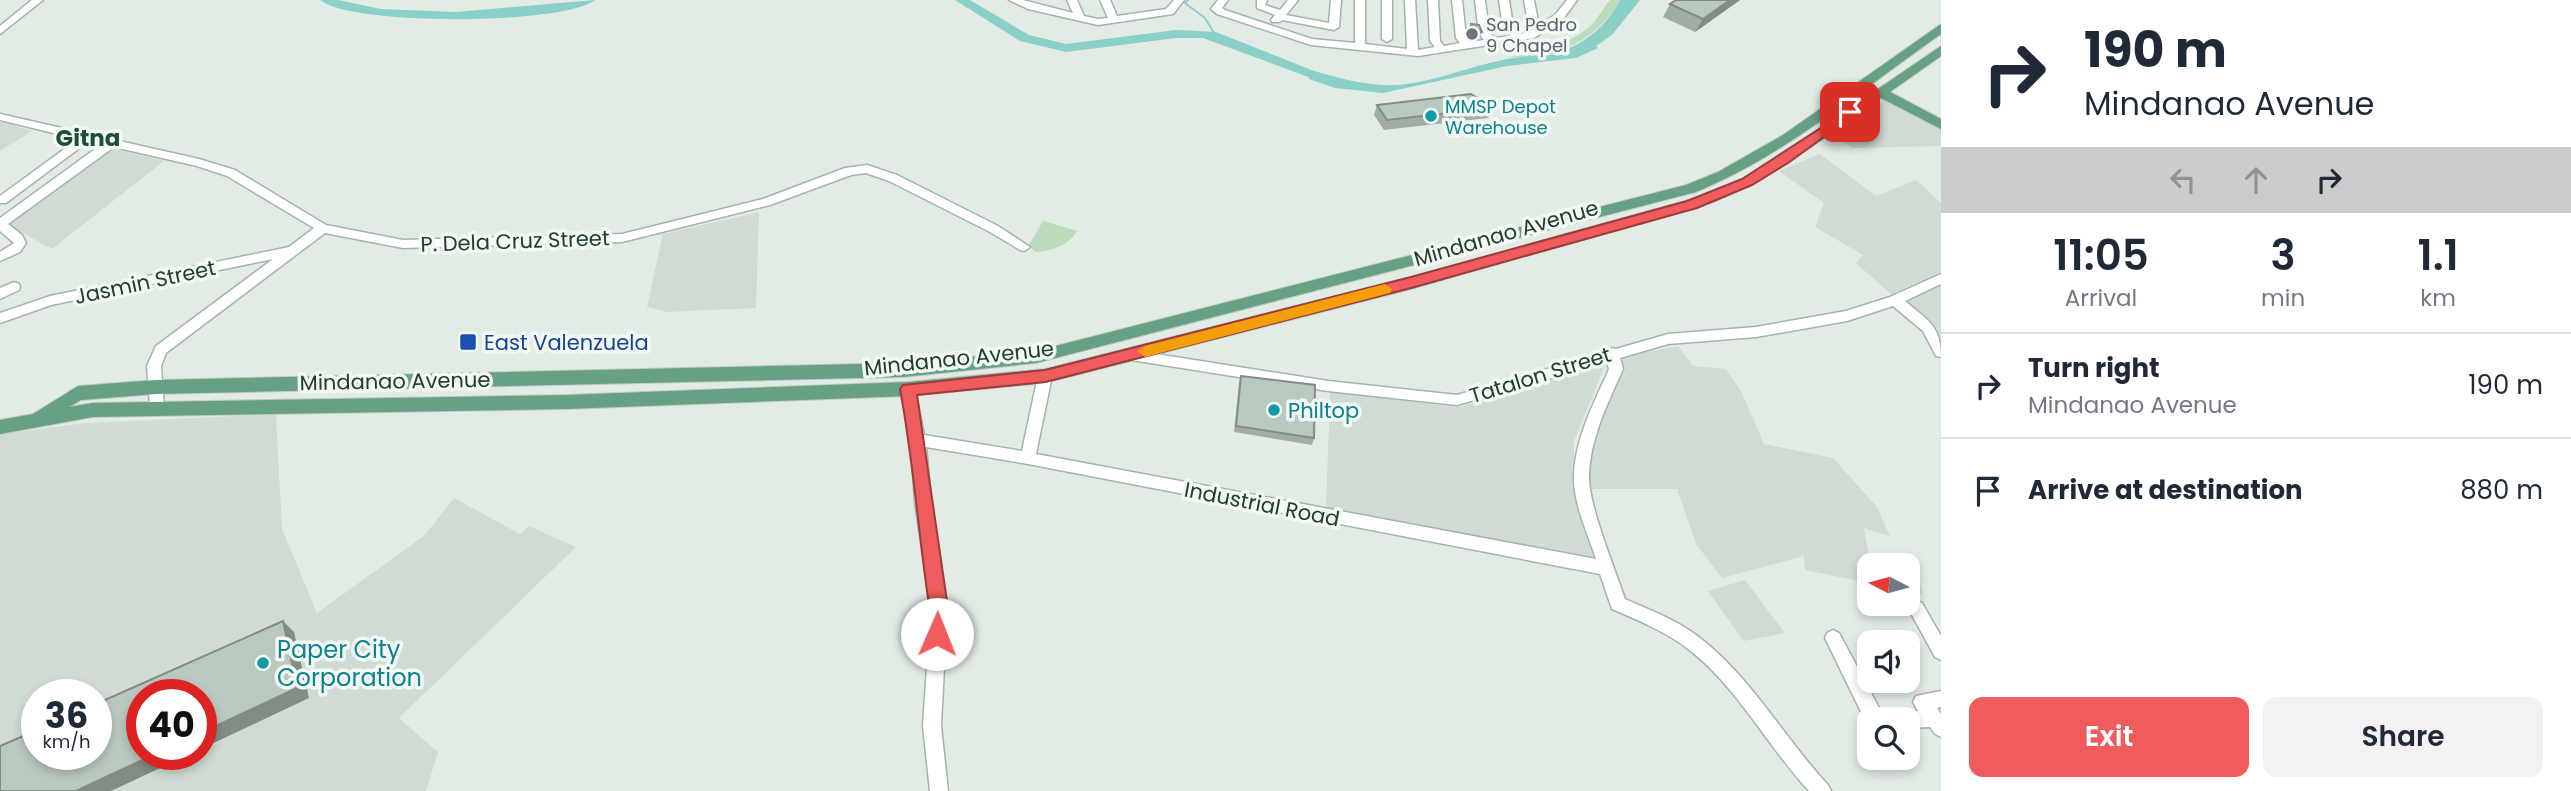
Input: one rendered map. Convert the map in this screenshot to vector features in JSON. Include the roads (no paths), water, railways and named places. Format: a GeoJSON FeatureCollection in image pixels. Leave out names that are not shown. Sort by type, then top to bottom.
{"type":"FeatureCollection","features":[{"type":"Feature","properties":{"kind":"main road","name":"Mindanao Avenue"},"geometry":{"type":"LineString","coordinates":[[32,422],[78,393],[156,387],[903,370],[1036,357],[1677,194],[1706,184],[1804,125],[1941,28]]}},
{"type":"Feature","properties":{"kind":"main road"},"geometry":{"type":"LineString","coordinates":[[1917,44],[1939,51]]}},
{"type":"Feature","properties":{"kind":"main road","name":"Mindanao Avenue"},"geometry":{"type":"LineString","coordinates":[[0,427],[93,410],[649,398],[908,389],[1045,376],[1411,283],[1692,205],[1747,182],[1822,134],[1939,51]]}},
{"type":"Feature","properties":{"kind":"main road"},"geometry":{"type":"LineString","coordinates":[[1881,92],[1941,125]]}},
{"type":"Feature","properties":{"kind":"main road"},"geometry":{"type":"LineString","coordinates":[[1804,125],[1822,134]]}},
{"type":"Feature","properties":{"kind":"main road"},"geometry":{"type":"LineString","coordinates":[[649,398],[652,377]]}},
{"type":"Feature","properties":{"kind":"main road"},"geometry":{"type":"LineString","coordinates":[[300,405],[311,384]]}},
{"type":"Feature","properties":{"kind":"street"},"geometry":{"type":"LineString","coordinates":[[0,31],[38,0]]}},
{"type":"Feature","properties":{"kind":"street"},"geometry":{"type":"LineString","coordinates":[[1014,0],[1039,5],[1080,19],[1114,20],[1144,11],[1169,12],[1173,10],[1176,1]]}},
{"type":"Feature","properties":{"kind":"street"},"geometry":{"type":"LineString","coordinates":[[1072,0],[1080,19]]}},
{"type":"Feature","properties":{"kind":"street"},"geometry":{"type":"LineString","coordinates":[[1105,0],[1114,20]]}},
{"type":"Feature","properties":{"kind":"street"},"geometry":{"type":"LineString","coordinates":[[1223,0],[1216,9],[1221,12],[1311,42],[1412,53],[1530,36],[1559,17],[1572,0]]}},
{"type":"Feature","properties":{"kind":"street"},"geometry":{"type":"LineString","coordinates":[[1262,0],[1260,6],[1297,21],[1334,27],[1336,0]]}},
{"type":"Feature","properties":{"kind":"street"},"geometry":{"type":"LineString","coordinates":[[1268,29],[1293,0]]}},
{"type":"Feature","properties":{"kind":"street"},"geometry":{"type":"LineString","coordinates":[[1360,0],[1360,47]]}},
{"type":"Feature","properties":{"kind":"street"},"geometry":{"type":"LineString","coordinates":[[1387,0],[1387,39]]}},
{"type":"Feature","properties":{"kind":"street"},"geometry":{"type":"LineString","coordinates":[[1409,0],[1412,53]]}},
{"type":"Feature","properties":{"kind":"street"},"geometry":{"type":"LineString","coordinates":[[1433,0],[1435,41],[1442,50]]}},
{"type":"Feature","properties":{"kind":"street"},"geometry":{"type":"LineString","coordinates":[[1457,0],[1461,37],[1468,46]]}},
{"type":"Feature","properties":{"kind":"street"},"geometry":{"type":"LineString","coordinates":[[1480,0],[1484,34],[1493,42]]}},
{"type":"Feature","properties":{"kind":"street"},"geometry":{"type":"LineString","coordinates":[[1504,0],[1508,27],[1519,38]]}},
{"type":"Feature","properties":{"kind":"street"},"geometry":{"type":"LineString","coordinates":[[1529,0],[1533,23],[1542,27]]}},
{"type":"Feature","properties":{"kind":"street","name":"P. Dela Cruz Street"},"geometry":{"type":"LineString","coordinates":[[0,117],[199,163],[231,173],[323,228],[403,244],[622,238],[740,209],[849,172],[867,169],[931,197],[1024,247]]}},
{"type":"Feature","properties":{"kind":"street"},"geometry":{"type":"LineString","coordinates":[[2,200],[86,138]]}},
{"type":"Feature","properties":{"kind":"street"},"geometry":{"type":"LineString","coordinates":[[0,257],[16,249],[20,243],[18,238],[0,225],[110,144]]}},
{"type":"Feature","properties":{"kind":"street"},"geometry":{"type":"LineString","coordinates":[[157,407],[154,366],[162,350],[323,228]]}},
{"type":"Feature","properties":{"kind":"street","name":"Jasmin Street"},"geometry":{"type":"LineString","coordinates":[[0,318],[50,301],[292,251]]}},
{"type":"Feature","properties":{"kind":"street","name":"Tatalon Street"},"geometry":{"type":"LineString","coordinates":[[1131,355],[1328,386],[1457,400],[1673,338],[1756,332],[1847,316],[1895,300],[1941,279]]}},
{"type":"Feature","properties":{"kind":"street"},"geometry":{"type":"LineString","coordinates":[[0,294],[15,286]]}},
{"type":"Feature","properties":{"kind":"street"},"geometry":{"type":"LineString","coordinates":[[1895,300],[1928,328],[1941,352]]}},
{"type":"Feature","properties":{"kind":"street"},"geometry":{"type":"LineString","coordinates":[[1612,354],[1616,369],[1589,432],[1582,464],[1584,498],[1618,604],[1677,633],[1704,651],[1822,791]]}},
{"type":"Feature","properties":{"kind":"street"},"geometry":{"type":"LineString","coordinates":[[1028,458],[1045,376]]}},
{"type":"Feature","properties":{"kind":"street"},"geometry":{"type":"LineString","coordinates":[[908,389],[918,440],[923,502],[939,608],[932,726],[939,791]]}},
{"type":"Feature","properties":{"kind":"street","name":"Industrial Road"},"geometry":{"type":"LineString","coordinates":[[918,440],[1028,458],[1606,568]]}},
{"type":"Feature","properties":{"kind":"street"},"geometry":{"type":"LineString","coordinates":[[1920,615],[1941,652]]}},
{"type":"Feature","properties":{"kind":"street"},"geometry":{"type":"LineString","coordinates":[[1833,638],[1868,707]]}},
{"type":"Feature","properties":{"kind":"street"},"geometry":{"type":"LineString","coordinates":[[1937,723],[1922,702],[1941,699]]}},
{"type":"Feature","properties":{"kind":"water"},"geometry":{"type":"Polygon","coordinates":[[[1620,0],[1640,0],[1612,35],[1596,46],[1598,48],[1576,58],[1507,66],[1383,93],[1335,88],[1309,79],[1310,70],[1364,83],[1397,85],[1498,61],[1557,52],[1576,45],[1596,31],[1620,0]]]}},
{"type":"Feature","properties":{"kind":"waterway"},"geometry":{"type":"LineString","coordinates":[[326,0],[350,8],[417,15],[496,14],[564,6],[589,0]]}},
{"type":"Feature","properties":{"kind":"waterway"},"geometry":{"type":"LineString","coordinates":[[961,0],[1025,38],[1066,48],[1176,34],[1203,34],[1216,36],[1280,64],[1332,81]]}},
{"type":"Feature","properties":{"kind":"waterway"},"geometry":{"type":"LineString","coordinates":[[1188,0],[1185,3],[1205,18],[1216,36]]}},
{"type":"Feature","properties":{"kind":"place","name":"San Pedro 9 Chapel"},"geometry":{"type":"Point","coordinates":[1472,34]}},
{"type":"Feature","properties":{"kind":"place","name":"MMSP Depot Warehouse"},"geometry":{"type":"Point","coordinates":[1431,116]}},
{"type":"Feature","properties":{"kind":"place","name":"East Valenzuela"},"geometry":{"type":"Point","coordinates":[468,342]}},
{"type":"Feature","properties":{"kind":"place","name":"Philtop"},"geometry":{"type":"Point","coordinates":[1274,410]}},
{"type":"Feature","properties":{"kind":"place","name":"Paper City Corporation"},"geometry":{"type":"Point","coordinates":[263,663]}},
{"type":"Feature","properties":{"kind":"district","name":"Gitna"},"geometry":{"type":"Point","coordinates":[88,138]}}]}
